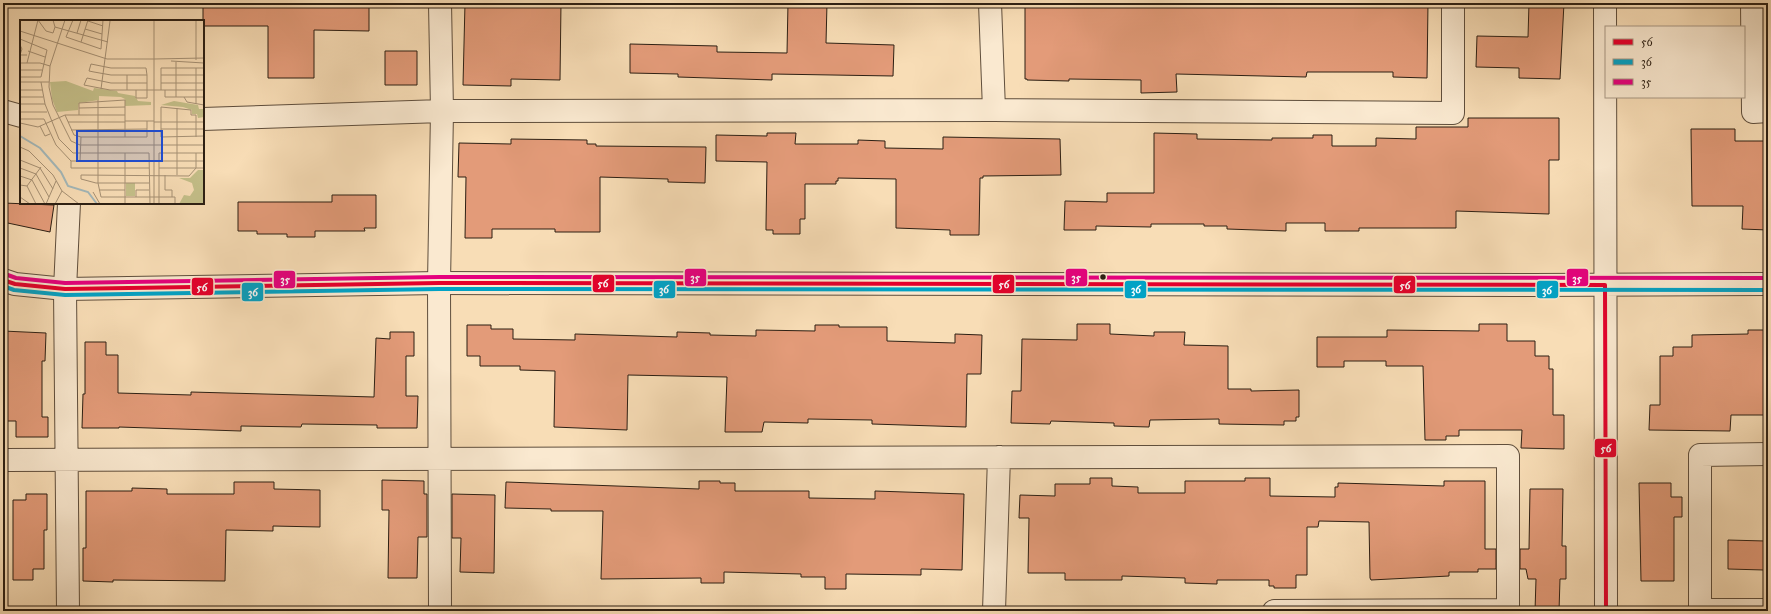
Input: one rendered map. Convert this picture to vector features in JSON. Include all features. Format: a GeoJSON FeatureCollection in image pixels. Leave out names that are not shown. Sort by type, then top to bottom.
{"type":"FeatureCollection","features":[{"type":"Feature","properties":{"kind":"street"},"geometry":{"type":"LineString","coordinates":[[440,3],[442,111],[440,283],[440,611]]}},
{"type":"Feature","properties":{"kind":"street"},"geometry":{"type":"LineString","coordinates":[[990,3],[994,110]]}},
{"type":"Feature","properties":{"kind":"street"},"geometry":{"type":"LineString","coordinates":[[204,118],[442,111],[994,110],[1453,113],[1453,3]]}},
{"type":"Feature","properties":{"kind":"street"},"geometry":{"type":"LineString","coordinates":[[1604,3],[1606,611]]}},
{"type":"Feature","properties":{"kind":"street"},"geometry":{"type":"LineString","coordinates":[[1752,3],[1753,112],[1768,111]]}},
{"type":"Feature","properties":{"kind":"street"},"geometry":{"type":"LineString","coordinates":[[3,111],[20,116]]}},
{"type":"Feature","properties":{"kind":"street"},"geometry":{"type":"LineString","coordinates":[[68,611],[65,289],[69,204]]}},
{"type":"Feature","properties":{"kind":"street"},"geometry":{"type":"LineString","coordinates":[[3,280],[15,284],[65,289],[440,283],[1768,284]]}},
{"type":"Feature","properties":{"kind":"street"},"geometry":{"type":"LineString","coordinates":[[1768,454],[1700,454],[1700,610],[1768,610]]}},
{"type":"Feature","properties":{"kind":"street"},"geometry":{"type":"LineString","coordinates":[[3,460],[1508,456],[1508,611],[1274,611]]}},
{"type":"Feature","properties":{"kind":"street"},"geometry":{"type":"LineString","coordinates":[[994,611],[999,458]]}},
{"type":"Feature","properties":{"kind":"building"},"geometry":{"type":"Polygon","coordinates":[[[203,3],[369,3],[369,31],[314,30],[314,78],[268,78],[268,26],[204,26],[203,3]]]}},
{"type":"Feature","properties":{"kind":"building"},"geometry":{"type":"Polygon","coordinates":[[[465,3],[561,3],[560,80],[511,79],[511,86],[463,85],[465,3]]]}},
{"type":"Feature","properties":{"kind":"building"},"geometry":{"type":"Polygon","coordinates":[[[788,3],[827,3],[826,43],[894,45],[893,76],[772,74],[772,80],[678,77],[678,74],[630,73],[630,44],[717,46],[717,52],[787,53],[788,3]]]}},
{"type":"Feature","properties":{"kind":"building"},"geometry":{"type":"Polygon","coordinates":[[[1025,3],[1428,3],[1427,78],[1393,77],[1393,72],[1307,72],[1306,77],[1176,74],[1177,92],[1141,93],[1141,80],[1027,80],[1025,79],[1025,3]]]}},
{"type":"Feature","properties":{"kind":"building"},"geometry":{"type":"Polygon","coordinates":[[[1529,3],[1564,3],[1560,79],[1519,78],[1519,68],[1476,67],[1477,36],[1528,37],[1529,3]]]}},
{"type":"Feature","properties":{"kind":"building"},"geometry":{"type":"Polygon","coordinates":[[[385,51],[417,51],[417,85],[385,85],[385,51]]]}},
{"type":"Feature","properties":{"kind":"building"},"geometry":{"type":"Polygon","coordinates":[[[1468,118],[1559,118],[1559,160],[1549,160],[1549,214],[1456,211],[1456,228],[1359,228],[1359,231],[1325,231],[1325,223],[1286,223],[1286,231],[1227,229],[1227,226],[1204,226],[1204,224],[1151,224],[1151,227],[1096,226],[1096,230],[1064,230],[1065,201],[1107,202],[1107,193],[1154,193],[1154,133],[1197,134],[1197,139],[1272,140],[1272,138],[1313,138],[1313,135],[1332,135],[1332,146],[1376,146],[1376,138],[1416,139],[1416,127],[1468,127],[1468,118]]]}},
{"type":"Feature","properties":{"kind":"building"},"geometry":{"type":"Polygon","coordinates":[[[1691,129],[1735,129],[1735,141],[1768,141],[1768,230],[1742,229],[1743,206],[1692,206],[1691,129]]]}},
{"type":"Feature","properties":{"kind":"building"},"geometry":{"type":"Polygon","coordinates":[[[767,133],[796,133],[795,144],[858,144],[858,140],[885,141],[885,148],[943,149],[943,137],[1060,139],[1061,175],[983,176],[983,178],[980,178],[979,235],[950,235],[950,230],[896,228],[896,179],[838,178],[836,184],[805,184],[805,219],[800,219],[800,234],[773,234],[773,230],[766,230],[767,162],[716,161],[716,135],[767,136],[767,133]]]}},
{"type":"Feature","properties":{"kind":"building"},"geometry":{"type":"Polygon","coordinates":[[[511,139],[587,140],[587,144],[596,144],[596,146],[706,147],[705,183],[668,182],[668,179],[600,177],[600,232],[555,232],[555,229],[492,229],[492,238],[465,238],[466,177],[458,177],[459,143],[511,144],[511,139]]]}},
{"type":"Feature","properties":{"kind":"building"},"geometry":{"type":"Polygon","coordinates":[[[332,195],[376,195],[376,228],[364,228],[365,231],[315,231],[315,237],[287,237],[287,234],[257,234],[257,231],[238,231],[238,202],[332,202],[332,195]]]}},
{"type":"Feature","properties":{"kind":"building"},"geometry":{"type":"Polygon","coordinates":[[[3,203],[54,205],[50,232],[3,222],[3,203]]]}},
{"type":"Feature","properties":{"kind":"building"},"geometry":{"type":"Polygon","coordinates":[[[1077,324],[1110,324],[1110,334],[1154,336],[1154,332],[1185,332],[1184,345],[1228,346],[1228,389],[1251,389],[1251,391],[1299,390],[1299,417],[1296,417],[1296,421],[1284,421],[1284,425],[1219,424],[1219,419],[1150,420],[1149,427],[1114,426],[1114,423],[1051,421],[1050,424],[1011,423],[1012,391],[1021,391],[1022,339],[1077,340],[1077,324]]]}},
{"type":"Feature","properties":{"kind":"building"},"geometry":{"type":"Polygon","coordinates":[[[1479,324],[1507,324],[1507,341],[1535,341],[1535,356],[1549,356],[1549,369],[1553,369],[1553,415],[1564,415],[1564,449],[1521,448],[1522,430],[1459,430],[1459,436],[1446,436],[1446,440],[1425,440],[1423,366],[1386,366],[1386,361],[1344,361],[1344,367],[1317,367],[1317,337],[1387,337],[1387,330],[1479,331],[1479,324]]]}},
{"type":"Feature","properties":{"kind":"building"},"geometry":{"type":"Polygon","coordinates":[[[467,325],[491,325],[491,329],[513,329],[513,339],[575,340],[575,334],[677,337],[677,332],[710,333],[710,335],[756,336],[756,330],[815,331],[815,325],[839,325],[839,327],[887,327],[887,341],[955,343],[955,334],[982,335],[981,374],[967,374],[966,427],[872,424],[872,420],[808,419],[808,423],[764,422],[762,432],[725,432],[727,377],[628,375],[627,430],[554,427],[555,371],[520,370],[520,366],[480,366],[480,356],[467,356],[467,325]]]}},
{"type":"Feature","properties":{"kind":"building"},"geometry":{"type":"Polygon","coordinates":[[[1748,330],[1768,330],[1768,415],[1731,415],[1730,431],[1649,430],[1650,405],[1660,405],[1660,356],[1673,356],[1673,347],[1692,347],[1692,335],[1748,334],[1748,330]]]}},
{"type":"Feature","properties":{"kind":"building"},"geometry":{"type":"Polygon","coordinates":[[[3,331],[46,333],[45,361],[42,361],[42,417],[48,417],[48,437],[16,437],[16,421],[3,421],[3,331]]]}},
{"type":"Feature","properties":{"kind":"building"},"geometry":{"type":"Polygon","coordinates":[[[390,332],[414,332],[414,356],[406,356],[406,396],[418,396],[417,428],[377,428],[377,425],[302,424],[301,427],[241,426],[241,431],[119,427],[82,428],[83,394],[85,394],[85,342],[106,342],[106,355],[118,355],[118,393],[191,395],[191,392],[374,397],[376,338],[390,339],[390,332]]]}},
{"type":"Feature","properties":{"kind":"building"},"geometry":{"type":"Polygon","coordinates":[[[1090,478],[1112,478],[1112,486],[1138,487],[1138,493],[1185,493],[1185,481],[1245,481],[1245,478],[1270,478],[1270,496],[1335,497],[1335,487],[1338,487],[1338,483],[1444,486],[1444,481],[1485,481],[1485,549],[1496,549],[1496,569],[1478,569],[1478,572],[1449,572],[1449,576],[1371,580],[1369,522],[1319,521],[1318,527],[1307,527],[1307,575],[1296,575],[1296,588],[1274,588],[1274,586],[1269,586],[1269,580],[1217,580],[1217,584],[1185,583],[1185,578],[1122,576],[1122,580],[1065,580],[1065,573],[1028,573],[1029,518],[1019,518],[1020,495],[1055,496],[1055,484],[1090,484],[1090,478]]]}},
{"type":"Feature","properties":{"kind":"building"},"geometry":{"type":"Polygon","coordinates":[[[382,480],[424,481],[424,494],[427,494],[427,537],[418,537],[417,578],[388,578],[389,510],[382,510],[382,480]]]}},
{"type":"Feature","properties":{"kind":"building"},"geometry":{"type":"Polygon","coordinates":[[[699,481],[735,483],[735,491],[809,491],[809,498],[875,499],[875,491],[964,494],[962,570],[921,569],[921,575],[846,574],[846,589],[825,589],[825,577],[801,577],[801,574],[724,572],[724,583],[701,583],[701,578],[601,579],[603,511],[551,511],[551,509],[505,508],[506,482],[699,489],[699,481]]]}},
{"type":"Feature","properties":{"kind":"building"},"geometry":{"type":"Polygon","coordinates":[[[234,482],[274,482],[274,489],[320,490],[320,527],[273,526],[273,531],[226,530],[225,581],[83,581],[83,548],[86,548],[86,491],[132,491],[132,488],[167,489],[167,494],[234,494],[234,482]]]}},
{"type":"Feature","properties":{"kind":"building"},"geometry":{"type":"Polygon","coordinates":[[[1639,483],[1671,483],[1671,497],[1682,497],[1682,517],[1674,517],[1674,581],[1641,581],[1639,483]]]}},
{"type":"Feature","properties":{"kind":"building"},"geometry":{"type":"Polygon","coordinates":[[[1530,489],[1563,489],[1562,546],[1566,546],[1566,579],[1560,579],[1559,611],[1535,611],[1536,579],[1528,579],[1526,569],[1520,569],[1520,549],[1529,549],[1530,489]]]}},
{"type":"Feature","properties":{"kind":"building"},"geometry":{"type":"Polygon","coordinates":[[[26,494],[47,494],[47,530],[44,530],[44,569],[33,569],[33,580],[13,580],[13,500],[26,500],[26,494]]]}},
{"type":"Feature","properties":{"kind":"building"},"geometry":{"type":"Polygon","coordinates":[[[452,494],[495,495],[494,573],[460,572],[461,538],[452,538],[452,494]]]}},
{"type":"Feature","properties":{"kind":"building"},"geometry":{"type":"Polygon","coordinates":[[[1728,540],[1765,541],[1764,570],[1728,569],[1728,540]]]}},
{"type":"Feature","properties":{"kind":"transit line","name":"35"},"geometry":{"type":"LineString","coordinates":[[5,274],[16,278],[65,283],[439,277],[1768,278]]}},
{"type":"Feature","properties":{"kind":"transit line","name":"56"},"geometry":{"type":"LineString","coordinates":[[3,280],[15,284],[65,289],[439,283],[1605,285]]}},
{"type":"Feature","properties":{"kind":"transit line","name":"56"},"geometry":{"type":"LineString","coordinates":[[1605,285],[1606,611]]}},
{"type":"Feature","properties":{"kind":"transit line","name":"36"},"geometry":{"type":"LineString","coordinates":[[3,286],[14,290],[65,295],[439,289],[1768,290]]}}]}
